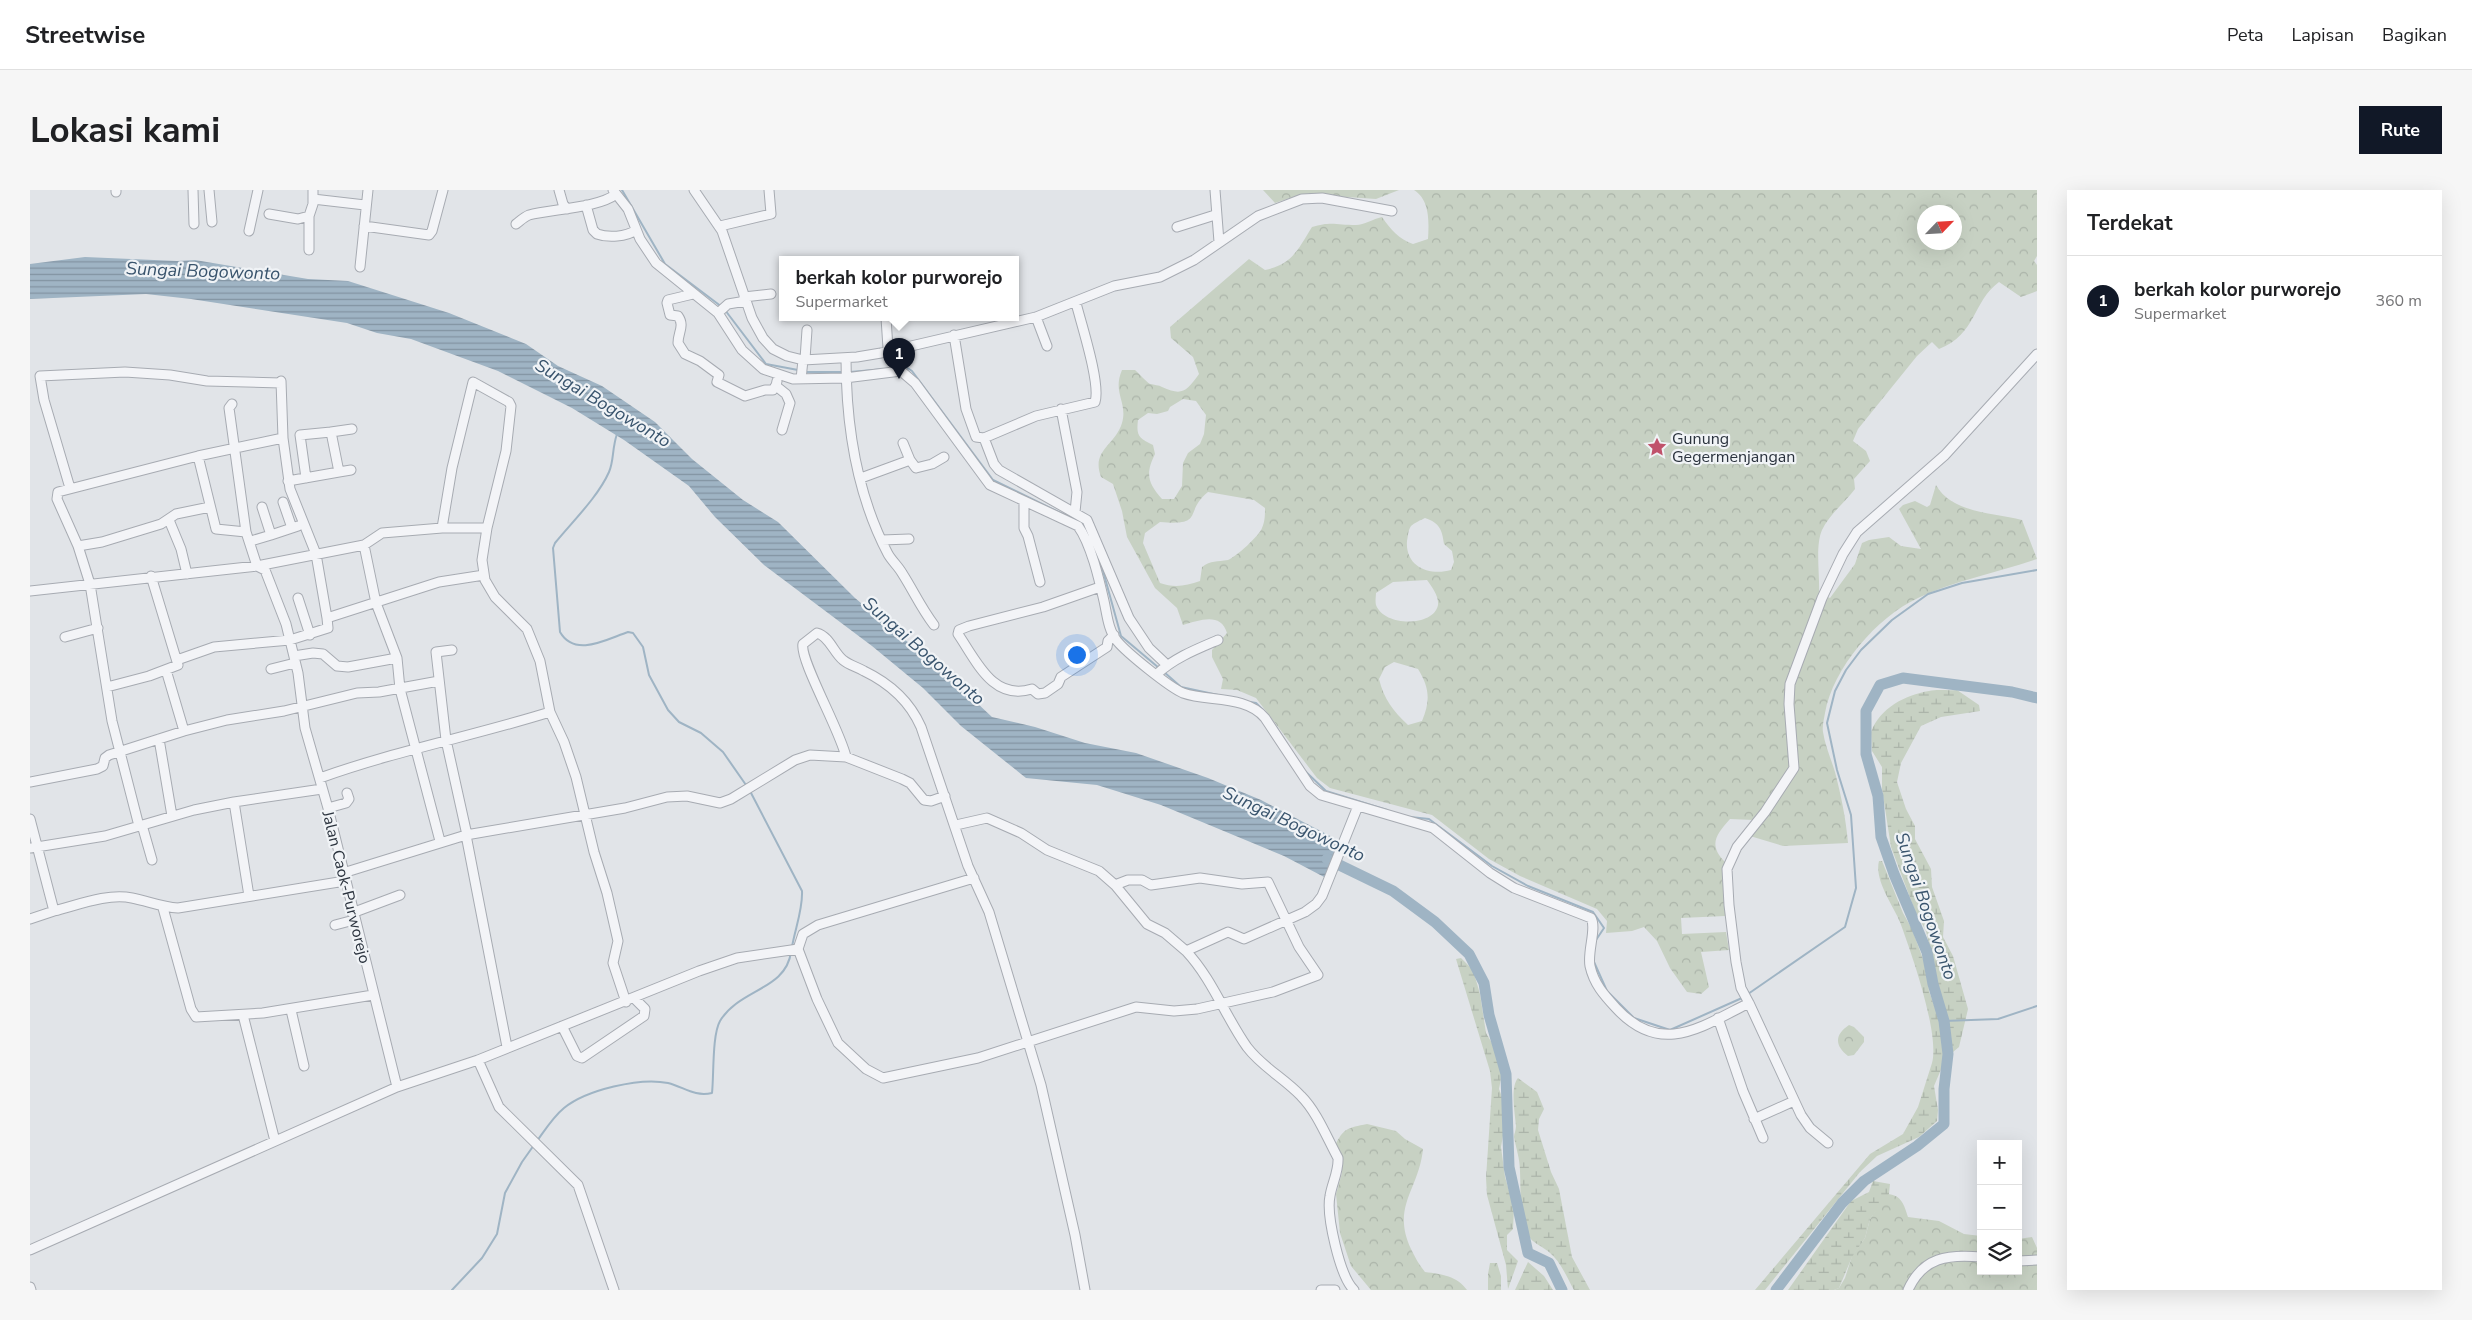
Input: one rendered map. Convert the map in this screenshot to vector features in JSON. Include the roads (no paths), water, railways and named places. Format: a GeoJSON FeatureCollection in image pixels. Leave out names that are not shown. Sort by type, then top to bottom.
{"type":"FeatureCollection","features":[{"type":"Feature","properties":{"kind":"street"},"geometry":{"type":"LineString","coordinates":[[193,190],[194,224]]}},
{"type":"Feature","properties":{"kind":"street"},"geometry":{"type":"LineString","coordinates":[[209,190],[212,222]]}},
{"type":"Feature","properties":{"kind":"street"},"geometry":{"type":"LineString","coordinates":[[249,231],[258,190]]}},
{"type":"Feature","properties":{"kind":"street"},"geometry":{"type":"LineString","coordinates":[[360,267],[368,190]]}},
{"type":"Feature","properties":{"kind":"street"},"geometry":{"type":"LineString","coordinates":[[364,226],[430,235],[443,190]]}},
{"type":"Feature","properties":{"kind":"street"},"geometry":{"type":"LineString","coordinates":[[559,190],[563,204],[567,209]]}},
{"type":"Feature","properties":{"kind":"street"},"geometry":{"type":"LineString","coordinates":[[694,190],[720,226],[752,318],[769,345],[781,354],[803,361],[846,369],[894,371],[906,374],[935,409],[990,485],[1078,526],[1100,586],[1109,623],[1114,635],[1120,643],[1162,670]]}},
{"type":"Feature","properties":{"kind":"street"},"geometry":{"type":"LineString","coordinates":[[720,226],[771,214],[768,190]]}},
{"type":"Feature","properties":{"kind":"street"},"geometry":{"type":"LineString","coordinates":[[1215,190],[1215,215],[1219,242]]}},
{"type":"Feature","properties":{"kind":"street"},"geometry":{"type":"LineString","coordinates":[[516,224],[527,216],[606,200],[616,191],[628,209],[636,230],[656,263],[718,312],[752,360],[762,369],[778,376],[801,377],[846,369],[891,351],[1018,321]]}},
{"type":"Feature","properties":{"kind":"street"},"geometry":{"type":"LineString","coordinates":[[309,250],[309,216],[313,209],[313,195],[365,205]]}},
{"type":"Feature","properties":{"kind":"street"},"geometry":{"type":"LineString","coordinates":[[1019,321],[1036,317],[1114,286],[1160,278],[1194,260],[1258,216],[1302,199],[1322,198],[1392,211]]}},
{"type":"Feature","properties":{"kind":"street"},"geometry":{"type":"LineString","coordinates":[[586,205],[593,230],[597,234],[619,235],[636,230]]}},
{"type":"Feature","properties":{"kind":"street"},"geometry":{"type":"LineString","coordinates":[[269,214],[298,219],[309,216]]}},
{"type":"Feature","properties":{"kind":"street"},"geometry":{"type":"LineString","coordinates":[[1177,227],[1215,215]]}},
{"type":"Feature","properties":{"kind":"street"},"geometry":{"type":"LineString","coordinates":[[693,294],[667,301],[670,315],[678,316],[681,320],[682,329],[678,343],[682,352],[709,367],[710,370],[719,375],[717,382],[745,396],[765,390],[786,394],[790,403],[782,430]]}},
{"type":"Feature","properties":{"kind":"street"},"geometry":{"type":"LineString","coordinates":[[718,312],[728,304],[771,294]]}},
{"type":"Feature","properties":{"kind":"street"},"geometry":{"type":"LineString","coordinates":[[954,335],[966,409],[976,437],[984,438],[1036,416],[1061,409],[1093,404],[1096,397],[1092,367],[1076,302]]}},
{"type":"Feature","properties":{"kind":"street"},"geometry":{"type":"LineString","coordinates":[[1036,317],[1048,346]]}},
{"type":"Feature","properties":{"kind":"street"},"geometry":{"type":"LineString","coordinates":[[886,321],[888,348],[891,351]]}},
{"type":"Feature","properties":{"kind":"street"},"geometry":{"type":"LineString","coordinates":[[801,377],[807,330]]}},
{"type":"Feature","properties":{"kind":"street"},"geometry":{"type":"LineString","coordinates":[[1828,1143],[1810,1128],[1794,1101],[1742,988],[1731,926],[1727,870],[1737,847],[1765,812],[1794,768],[1788,704],[1790,684],[1822,598],[1837,565],[1858,532],[1945,454],[2037,354]]}},
{"type":"Feature","properties":{"kind":"street"},"geometry":{"type":"LineString","coordinates":[[846,369],[849,427],[870,511],[889,556],[902,573],[921,609],[934,625]]}},
{"type":"Feature","properties":{"kind":"street"},"geometry":{"type":"LineString","coordinates":[[70,488],[44,400],[40,376],[125,372],[170,375],[207,381],[281,382],[283,438],[288,480],[316,554],[328,628],[290,640],[222,646],[177,660]]}},
{"type":"Feature","properties":{"kind":"street"},"geometry":{"type":"LineString","coordinates":[[773,392],[778,376]]}},
{"type":"Feature","properties":{"kind":"street"},"geometry":{"type":"LineString","coordinates":[[442,528],[452,468],[473,382],[509,402],[512,410],[506,451],[487,528],[482,560],[484,575],[495,597],[529,633],[543,671],[550,712],[570,760],[581,794],[617,935],[617,946],[612,963],[630,1000],[645,1009],[644,1016],[582,1058],[577,1056],[562,1026]]}},
{"type":"Feature","properties":{"kind":"street"},"geometry":{"type":"LineString","coordinates":[[232,404],[229,408],[236,447],[246,532],[251,541],[258,566]]}},
{"type":"Feature","properties":{"kind":"street"},"geometry":{"type":"LineString","coordinates":[[1061,409],[1077,492],[1075,512]]}},
{"type":"Feature","properties":{"kind":"street"},"geometry":{"type":"LineString","coordinates":[[306,478],[300,435],[352,429]]}},
{"type":"Feature","properties":{"kind":"street"},"geometry":{"type":"LineString","coordinates":[[331,432],[338,472]]}},
{"type":"Feature","properties":{"kind":"street"},"geometry":{"type":"LineString","coordinates":[[152,860],[140,825],[113,726],[90,584],[78,546],[57,498],[58,492],[198,456],[283,438]]}},
{"type":"Feature","properties":{"kind":"street"},"geometry":{"type":"LineString","coordinates":[[984,438],[994,464],[999,470],[1084,516],[1090,525],[1114,585],[1140,637],[1162,670],[1183,693],[1229,701],[1259,712],[1265,718],[1310,786],[1326,797],[1432,828],[1490,873],[1514,888],[1591,918],[1594,928],[1588,956],[1593,978],[1601,992],[1636,1025],[1654,1032],[1681,1034],[1718,1018],[1748,1001]]}},
{"type":"Feature","properties":{"kind":"street"},"geometry":{"type":"LineString","coordinates":[[903,443],[910,460],[916,468],[932,464],[944,457]]}},
{"type":"Feature","properties":{"kind":"street"},"geometry":{"type":"LineString","coordinates":[[198,456],[216,529],[246,532]]}},
{"type":"Feature","properties":{"kind":"street"},"geometry":{"type":"LineString","coordinates":[[862,478],[910,460]]}},
{"type":"Feature","properties":{"kind":"street"},"geometry":{"type":"LineString","coordinates":[[288,480],[351,470]]}},
{"type":"Feature","properties":{"kind":"street"},"geometry":{"type":"LineString","coordinates":[[251,541],[295,527],[283,502]]}},
{"type":"Feature","properties":{"kind":"street"},"geometry":{"type":"LineString","coordinates":[[1024,502],[1024,528],[1028,536],[1040,582]]}},
{"type":"Feature","properties":{"kind":"street"},"geometry":{"type":"LineString","coordinates":[[78,546],[102,542],[169,520],[176,514],[210,506]]}},
{"type":"Feature","properties":{"kind":"street"},"geometry":{"type":"LineString","coordinates":[[262,507],[271,535]]}},
{"type":"Feature","properties":{"kind":"street"},"geometry":{"type":"LineString","coordinates":[[169,520],[181,549],[187,574]]}},
{"type":"Feature","properties":{"kind":"street"},"geometry":{"type":"LineString","coordinates":[[30,591],[151,576],[258,566],[364,545],[382,533],[442,528],[487,528]]}},
{"type":"Feature","properties":{"kind":"street"},"geometry":{"type":"LineString","coordinates":[[882,540],[909,539]]}},
{"type":"Feature","properties":{"kind":"street"},"geometry":{"type":"LineString","coordinates":[[364,545],[376,603],[397,658],[400,688],[440,841]]}},
{"type":"Feature","properties":{"kind":"street","name":"Jalan Caok-Purworejo"},"geometry":{"type":"LineString","coordinates":[[258,566],[265,570],[269,576],[290,640],[295,660],[305,728],[328,808],[353,916],[397,1087]]}},
{"type":"Feature","properties":{"kind":"street"},"geometry":{"type":"LineString","coordinates":[[327,618],[438,582],[484,575]]}},
{"type":"Feature","properties":{"kind":"street"},"geometry":{"type":"LineString","coordinates":[[107,687],[178,665],[151,576]]}},
{"type":"Feature","properties":{"kind":"street"},"geometry":{"type":"LineString","coordinates":[[1100,586],[1043,607],[969,626],[959,630],[958,634],[996,685],[1007,691],[1020,692],[1032,689],[1038,694],[1045,693],[1058,684],[1064,674],[1099,654],[1107,647],[1108,640],[1114,635]]}},
{"type":"Feature","properties":{"kind":"street"},"geometry":{"type":"LineString","coordinates":[[298,598],[310,635]]}},
{"type":"Feature","properties":{"kind":"street"},"geometry":{"type":"LineString","coordinates":[[65,637],[98,628]]}},
{"type":"Feature","properties":{"kind":"street"},"geometry":{"type":"LineString","coordinates":[[846,757],[836,724],[812,678],[801,650],[802,644],[817,633],[825,638],[843,660],[879,680],[909,705],[921,727],[974,878],[981,890],[989,912],[1041,1085],[1075,1236],[1085,1290]]}},
{"type":"Feature","properties":{"kind":"street"},"geometry":{"type":"LineString","coordinates":[[1162,670],[1218,640]]}},
{"type":"Feature","properties":{"kind":"street"},"geometry":{"type":"LineString","coordinates":[[452,650],[436,652],[446,740],[467,835],[507,1047]]}},
{"type":"Feature","properties":{"kind":"street"},"geometry":{"type":"LineString","coordinates":[[271,670],[313,653],[323,654],[337,666],[348,668],[397,658]]}},
{"type":"Feature","properties":{"kind":"street"},"geometry":{"type":"LineString","coordinates":[[166,670],[184,731]]}},
{"type":"Feature","properties":{"kind":"street"},"geometry":{"type":"LineString","coordinates":[[30,782],[97,769],[103,766],[107,756],[120,751],[227,720],[284,711],[302,705],[357,693],[439,681]]}},
{"type":"Feature","properties":{"kind":"street"},"geometry":{"type":"LineString","coordinates":[[320,778],[359,764],[446,740],[488,731],[550,712]]}},
{"type":"Feature","properties":{"kind":"street"},"geometry":{"type":"LineString","coordinates":[[158,739],[172,816]]}},
{"type":"Feature","properties":{"kind":"street"},"geometry":{"type":"LineString","coordinates":[[30,919],[92,901],[123,897],[163,908],[187,907],[249,896],[344,877],[440,841],[585,815],[674,796],[720,803],[731,799],[798,758],[810,754],[846,757],[907,782],[924,800],[931,801],[945,796]]}},
{"type":"Feature","properties":{"kind":"street"},"geometry":{"type":"LineString","coordinates":[[33,848],[105,836],[172,816],[234,802],[322,790]]}},
{"type":"Feature","properties":{"kind":"street"},"geometry":{"type":"LineString","coordinates":[[328,808],[348,801],[347,793]]}},
{"type":"Feature","properties":{"kind":"street"},"geometry":{"type":"LineString","coordinates":[[234,802],[249,896]]}},
{"type":"Feature","properties":{"kind":"street"},"geometry":{"type":"LineString","coordinates":[[1186,951],[1228,932],[1242,939],[1311,908],[1322,896],[1358,806]]}},
{"type":"Feature","properties":{"kind":"street"},"geometry":{"type":"LineString","coordinates":[[956,825],[987,818],[1022,834],[1047,850],[1099,871],[1115,885],[1147,924],[1166,934],[1186,951],[1207,977],[1249,1049],[1266,1068],[1287,1084],[1307,1104],[1338,1158],[1339,1167],[1335,1174],[1329,1207],[1338,1256],[1344,1275],[1354,1290]]}},
{"type":"Feature","properties":{"kind":"street"},"geometry":{"type":"LineString","coordinates":[[30,819],[33,848],[54,911]]}},
{"type":"Feature","properties":{"kind":"street"},"geometry":{"type":"LineString","coordinates":[[974,878],[811,927],[803,934],[796,949],[838,1043],[874,1075],[890,1078],[950,1065],[1136,1007],[1185,1010],[1222,1004],[1273,992],[1318,974],[1299,947],[1269,884],[1265,881],[1242,884],[1200,878],[1151,885],[1142,880],[1128,880],[1115,885]]}},
{"type":"Feature","properties":{"kind":"street"},"geometry":{"type":"LineString","coordinates":[[336,925],[400,895]]}},
{"type":"Feature","properties":{"kind":"street"},"geometry":{"type":"LineString","coordinates":[[163,908],[193,1013],[196,1017],[291,1010],[374,995]]}},
{"type":"Feature","properties":{"kind":"street"},"geometry":{"type":"LineString","coordinates":[[30,1250],[397,1087],[478,1060],[699,971],[730,961],[796,949]]}},
{"type":"Feature","properties":{"kind":"street"},"geometry":{"type":"LineString","coordinates":[[291,1010],[304,1066]]}},
{"type":"Feature","properties":{"kind":"street"},"geometry":{"type":"LineString","coordinates":[[243,1015],[276,1141]]}},
{"type":"Feature","properties":{"kind":"street"},"geometry":{"type":"LineString","coordinates":[[1718,1018],[1754,1119],[1763,1138]]}},
{"type":"Feature","properties":{"kind":"street"},"geometry":{"type":"LineString","coordinates":[[478,1060],[499,1107],[508,1119],[578,1185],[614,1290]]}},
{"type":"Feature","properties":{"kind":"street"},"geometry":{"type":"LineString","coordinates":[[1754,1119],[1794,1101]]}},
{"type":"Feature","properties":{"kind":"street"},"geometry":{"type":"LineString","coordinates":[[1908,1290],[1922,1268],[1958,1255],[1977,1257]]}},
{"type":"Feature","properties":{"kind":"street"},"geometry":{"type":"LineString","coordinates":[[2022,1261],[2037,1260]]}},
{"type":"Feature","properties":{"kind":"street"},"geometry":{"type":"LineString","coordinates":[[1321,1290],[1334,1290]]}},
{"type":"Feature","properties":{"kind":"water"},"geometry":{"type":"Polygon","coordinates":[[[85,257],[195,260],[308,279],[348,281],[449,313],[526,344],[558,366],[602,386],[655,422],[692,459],[743,500],[778,522],[855,598],[945,673],[992,717],[1035,727],[1085,743],[1136,753],[1208,778],[1261,800],[1340,841],[1326,878],[1284,856],[1161,805],[1097,785],[1026,778],[961,726],[923,688],[872,646],[764,565],[715,517],[689,486],[624,440],[572,408],[498,371],[411,339],[377,333],[347,323],[146,294],[30,299],[30,264],[85,257]]]}},
{"type":"Feature","properties":{"kind":"waterway"},"geometry":{"type":"LineString","coordinates":[[622,190],[665,264],[722,307]]}},
{"type":"Feature","properties":{"kind":"waterway"},"geometry":{"type":"LineString","coordinates":[[725,310],[766,364],[798,370]]}},
{"type":"Feature","properties":{"kind":"waterway"},"geometry":{"type":"LineString","coordinates":[[902,367],[912,371],[993,480],[1075,520]]}},
{"type":"Feature","properties":{"kind":"waterway"},"geometry":{"type":"LineString","coordinates":[[850,372],[885,369]]}},
{"type":"Feature","properties":{"kind":"waterway"},"geometry":{"type":"LineString","coordinates":[[805,372],[843,372]]}},
{"type":"Feature","properties":{"kind":"waterway"},"geometry":{"type":"LineString","coordinates":[[617,434],[611,468],[604,481],[592,500],[555,543],[553,548],[560,632],[566,640],[574,644],[583,645],[601,642],[628,632],[633,633],[643,647],[649,675],[668,710],[679,722],[701,733],[723,752],[746,785]]}},
{"type":"Feature","properties":{"kind":"waterway"},"geometry":{"type":"LineString","coordinates":[[1100,560],[1121,636],[1159,668]]}},
{"type":"Feature","properties":{"kind":"waterway"},"geometry":{"type":"LineString","coordinates":[[1748,994],[1845,927],[1856,888],[1851,815],[1837,770],[1827,723],[1835,691],[1846,670],[1861,650],[1892,620],[1928,594],[1962,583],[2037,570]]}},
{"type":"Feature","properties":{"kind":"waterway"},"geometry":{"type":"LineString","coordinates":[[1164,672],[1181,687],[1218,695]]}},
{"type":"Feature","properties":{"kind":"waterway","name":"Sungai Bogowonto"},"geometry":{"type":"LineString","coordinates":[[1776,1290],[1842,1203],[1864,1181],[1917,1146],[1944,1124],[1944,1089],[1948,1054],[1944,1021],[1933,984],[1927,952],[1894,874],[1881,837],[1878,796],[1866,754],[1866,711],[1880,685],[1903,678],[2012,692],[2037,698]]}},
{"type":"Feature","properties":{"kind":"waterway"},"geometry":{"type":"LineString","coordinates":[[1250,702],[1256,703],[1264,711]]}},
{"type":"Feature","properties":{"kind":"waterway"},"geometry":{"type":"LineString","coordinates":[[1305,771],[1326,791],[1387,810]]}},
{"type":"Feature","properties":{"kind":"waterway"},"geometry":{"type":"LineString","coordinates":[[750,791],[802,891],[800,912],[792,947]]}},
{"type":"Feature","properties":{"kind":"waterway"},"geometry":{"type":"LineString","coordinates":[[1410,817],[1429,819],[1492,866],[1528,886],[1593,912],[1604,928],[1596,940]]}},
{"type":"Feature","properties":{"kind":"waterway","name":"Sungai Bogowonto"},"geometry":{"type":"LineString","coordinates":[[1327,859],[1393,891],[1435,922],[1469,954],[1484,983],[1489,1015],[1506,1074],[1509,1167],[1528,1253],[1549,1263],[1562,1290]]}},
{"type":"Feature","properties":{"kind":"waterway"},"geometry":{"type":"LineString","coordinates":[[537,1141],[553,1119],[564,1108],[586,1096],[614,1086],[656,1082],[668,1083],[694,1093],[712,1093],[714,1045],[720,1021],[728,1010],[738,1002],[771,982],[780,974],[787,965],[791,952]]}},
{"type":"Feature","properties":{"kind":"waterway"},"geometry":{"type":"LineString","coordinates":[[1594,962],[1607,991],[1634,1018],[1670,1030],[1742,998]]}},
{"type":"Feature","properties":{"kind":"waterway"},"geometry":{"type":"LineString","coordinates":[[1944,1021],[1998,1019],[2037,1006]]}},
{"type":"Feature","properties":{"kind":"waterway"},"geometry":{"type":"LineString","coordinates":[[452,1290],[482,1258],[497,1234],[505,1193],[534,1145]]}},
{"type":"Feature","properties":{"kind":"place","name":"berkah kolor purworejo"},"geometry":{"type":"Point","coordinates":[899,379]}},
{"type":"Feature","properties":{"kind":"place","name":"Gunung Gegermenjangan"},"geometry":{"type":"Point","coordinates":[1657,447]}}]}
